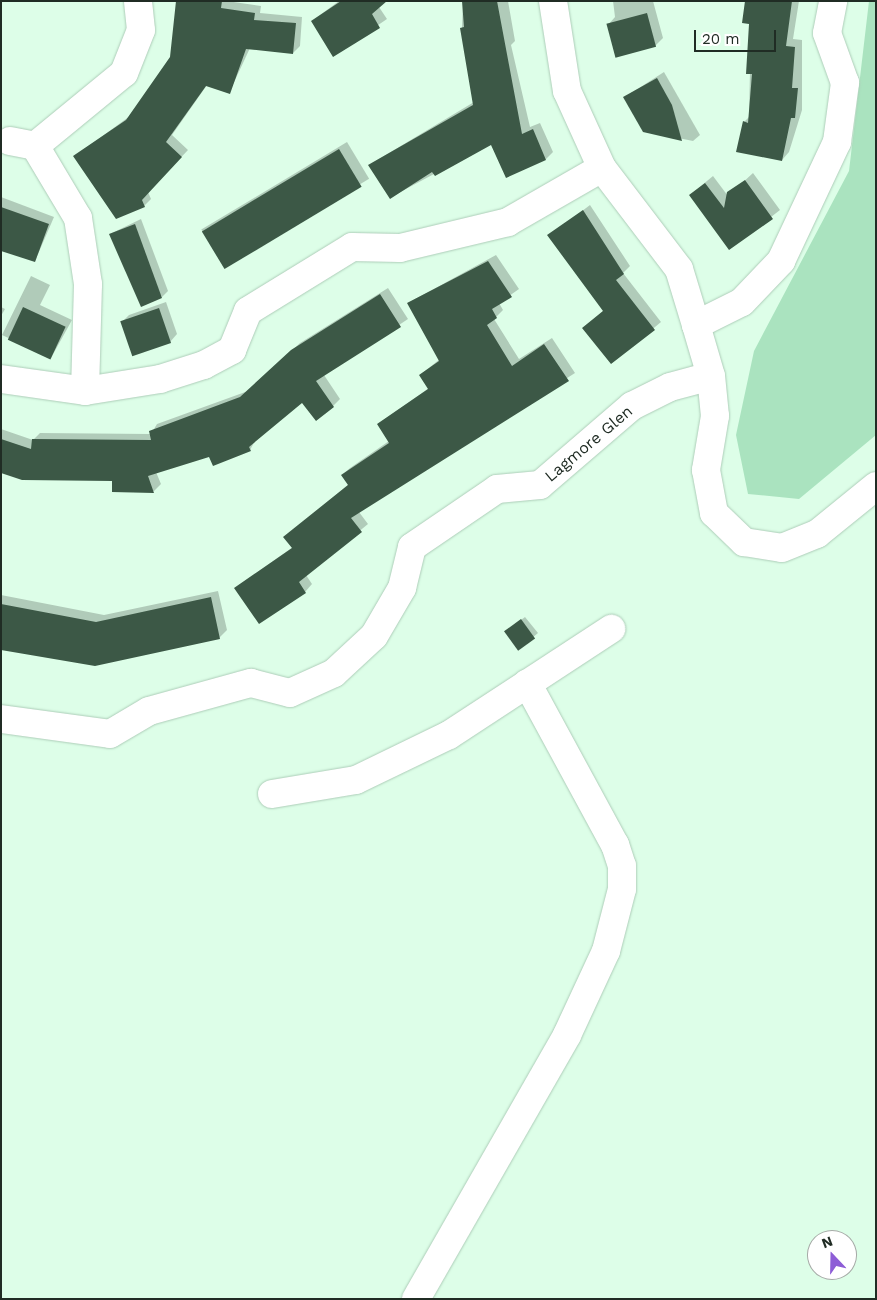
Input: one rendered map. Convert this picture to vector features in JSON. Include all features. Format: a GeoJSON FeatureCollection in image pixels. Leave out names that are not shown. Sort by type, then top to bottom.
{"type":"FeatureCollection","features":[{"type":"Feature","properties":{"kind":"street"},"geometry":{"type":"LineString","coordinates":[[85,391],[88,284],[78,218],[22,143],[124,73],[141,30],[138,1]]}},
{"type":"Feature","properties":{"kind":"street"},"geometry":{"type":"LineString","coordinates":[[553,1],[567,91],[602,168],[679,269],[711,376],[715,416],[706,470],[714,513],[744,542],[782,548],[817,534],[876,486]]}},
{"type":"Feature","properties":{"kind":"street"},"geometry":{"type":"LineString","coordinates":[[696,325],[742,302],[781,261],[834,151],[845,82],[827,33],[832,1]]}},
{"type":"Feature","properties":{"kind":"street"},"geometry":{"type":"LineString","coordinates":[[1,379],[85,391],[160,379],[204,365],[232,350],[248,311],[352,247],[400,248],[508,222],[602,168]]}},
{"type":"Feature","properties":{"kind":"street","name":"Lagmore Glen"},"geometry":{"type":"LineString","coordinates":[[1,719],[110,734],[149,711],[251,683],[290,694],[334,672],[374,636],[402,588],[412,547],[497,489],[540,485],[632,406],[670,387],[711,376]]}},
{"type":"Feature","properties":{"kind":"street"},"geometry":{"type":"LineString","coordinates":[[272,794],[356,780],[449,735],[611,629]]}},
{"type":"Feature","properties":{"kind":"street"},"geometry":{"type":"LineString","coordinates":[[416,1299],[567,1034],[606,951],[622,889],[622,866],[615,845],[527,683]]}},
{"type":"Feature","properties":{"kind":"green space"},"geometry":{"type":"Polygon","coordinates":[[[869,1],[876,1],[876,435],[799,499],[748,494],[736,435],[754,351],[849,171],[869,1]]]}},
{"type":"Feature","properties":{"kind":"building"},"geometry":{"type":"Polygon","coordinates":[[[176,1],[222,1],[221,8],[255,13],[254,20],[296,23],[293,54],[246,49],[230,94],[206,86],[166,142],[182,157],[142,200],[145,207],[116,219],[73,156],[126,120],[170,57],[176,1]]]}},
{"type":"Feature","properties":{"kind":"building"},"geometry":{"type":"Polygon","coordinates":[[[341,1],[387,1],[372,14],[380,28],[333,57],[311,21],[341,1]]]}},
{"type":"Feature","properties":{"kind":"building"},"geometry":{"type":"Polygon","coordinates":[[[462,1],[497,1],[522,134],[533,129],[546,160],[506,178],[491,145],[435,176],[432,172],[390,199],[368,165],[473,105],[460,28],[464,27],[462,1]]]}},
{"type":"Feature","properties":{"kind":"building"},"geometry":{"type":"Polygon","coordinates":[[[745,1],[792,1],[786,46],[795,47],[792,88],[798,88],[795,118],[791,118],[782,161],[736,152],[743,121],[748,123],[752,74],[746,74],[749,24],[742,23],[745,1]]]}},
{"type":"Feature","properties":{"kind":"building"},"geometry":{"type":"Polygon","coordinates":[[[647,13],[656,47],[615,58],[606,24],[647,13]]]}},
{"type":"Feature","properties":{"kind":"building"},"geometry":{"type":"Polygon","coordinates":[[[657,78],[672,105],[682,141],[643,132],[623,97],[657,78]]]}},
{"type":"Feature","properties":{"kind":"building"},"geometry":{"type":"Polygon","coordinates":[[[339,149],[362,187],[225,269],[202,231],[339,149]]]}},
{"type":"Feature","properties":{"kind":"building"},"geometry":{"type":"Polygon","coordinates":[[[745,180],[773,219],[729,250],[689,195],[705,183],[724,208],[727,192],[745,180]]]}},
{"type":"Feature","properties":{"kind":"building"},"geometry":{"type":"Polygon","coordinates":[[[1,207],[49,224],[35,262],[1,251],[1,207]]]}},
{"type":"Feature","properties":{"kind":"building"},"geometry":{"type":"Polygon","coordinates":[[[583,210],[624,274],[616,280],[655,330],[611,364],[582,328],[603,311],[547,235],[583,210]]]}},
{"type":"Feature","properties":{"kind":"building"},"geometry":{"type":"Polygon","coordinates":[[[135,224],[162,298],[141,307],[109,234],[135,224]]]}},
{"type":"Feature","properties":{"kind":"building"},"geometry":{"type":"Polygon","coordinates":[[[488,261],[512,297],[492,309],[497,318],[487,325],[512,366],[544,344],[569,381],[351,518],[362,532],[299,582],[306,593],[259,624],[234,588],[292,548],[283,537],[348,485],[341,475],[389,443],[377,424],[428,389],[419,375],[439,361],[407,303],[488,261]]]}},
{"type":"Feature","properties":{"kind":"building"},"geometry":{"type":"Polygon","coordinates":[[[380,294],[401,327],[316,381],[334,407],[316,421],[302,403],[249,447],[251,451],[213,466],[209,457],[148,476],[154,493],[112,492],[112,481],[22,480],[1,473],[1,439],[31,449],[32,439],[151,440],[149,431],[240,397],[291,350],[380,294]]]}},
{"type":"Feature","properties":{"kind":"building"},"geometry":{"type":"Polygon","coordinates":[[[23,307],[66,327],[50,359],[8,340],[23,307]]]}},
{"type":"Feature","properties":{"kind":"building"},"geometry":{"type":"Polygon","coordinates":[[[159,308],[171,343],[132,356],[120,321],[159,308]]]}},
{"type":"Feature","properties":{"kind":"building"},"geometry":{"type":"Polygon","coordinates":[[[211,597],[220,639],[95,666],[1,650],[1,604],[96,622],[211,597]]]}},
{"type":"Feature","properties":{"kind":"building"},"geometry":{"type":"Polygon","coordinates":[[[521,619],[535,638],[518,651],[504,631],[521,619]]]}}]}
